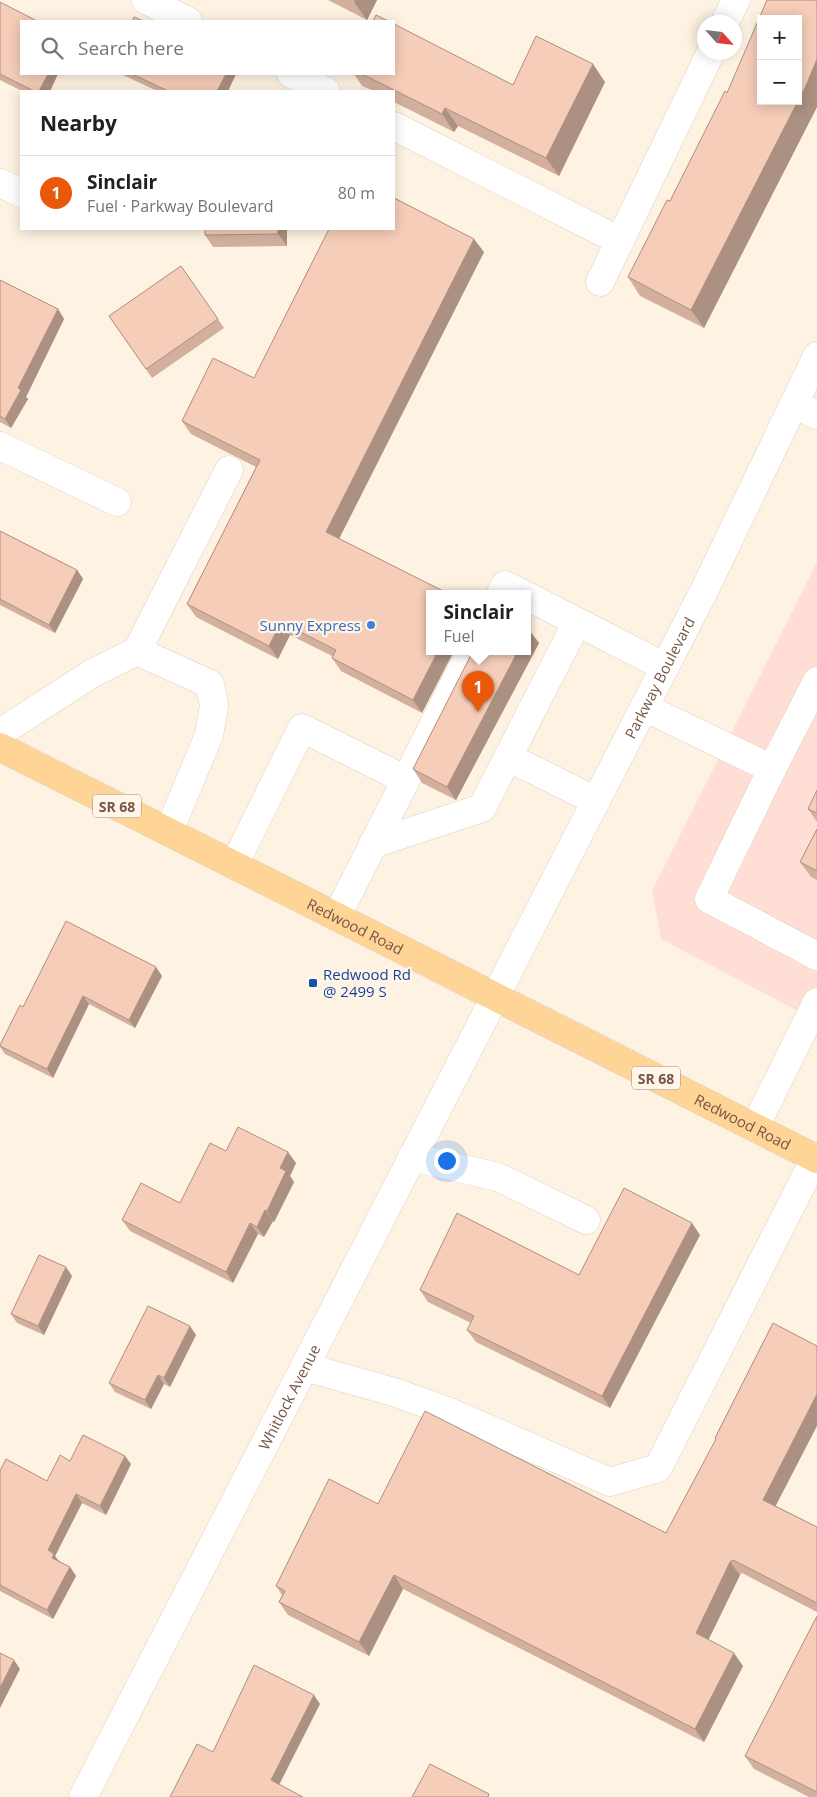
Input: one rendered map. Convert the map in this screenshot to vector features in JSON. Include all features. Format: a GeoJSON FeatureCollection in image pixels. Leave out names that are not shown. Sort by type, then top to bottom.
{"type":"FeatureCollection","features":[{"type":"Feature","properties":{"kind":"main road","name":"Redwood Road"},"geometry":{"type":"LineString","coordinates":[[0,746],[816,1159]]}},
{"type":"Feature","properties":{"kind":"street"},"geometry":{"type":"LineString","coordinates":[[146,0],[186,20]]}},
{"type":"Feature","properties":{"kind":"street"},"geometry":{"type":"LineString","coordinates":[[728,15],[736,0]]}},
{"type":"Feature","properties":{"kind":"street"},"geometry":{"type":"LineString","coordinates":[[600,282],[706,60]]}},
{"type":"Feature","properties":{"kind":"street"},"geometry":{"type":"LineString","coordinates":[[293,75],[324,90]]}},
{"type":"Feature","properties":{"kind":"street"},"geometry":{"type":"LineString","coordinates":[[395,127],[620,241]]}},
{"type":"Feature","properties":{"kind":"street"},"geometry":{"type":"LineString","coordinates":[[0,183],[20,193]]}},
{"type":"Feature","properties":{"kind":"street","name":"Parkway Boulevard"},"geometry":{"type":"LineString","coordinates":[[495,997],[665,667],[805,409],[817,356]]}},
{"type":"Feature","properties":{"kind":"street"},"geometry":{"type":"LineString","coordinates":[[0,446],[117,502]]}},
{"type":"Feature","properties":{"kind":"street"},"geometry":{"type":"LineString","coordinates":[[0,733],[91,674],[136,651],[229,470]]}},
{"type":"Feature","properties":{"kind":"street"},"geometry":{"type":"LineString","coordinates":[[502,590],[505,585],[515,590]]}},
{"type":"Feature","properties":{"kind":"street"},"geometry":{"type":"LineString","coordinates":[[531,598],[665,667]]}},
{"type":"Feature","properties":{"kind":"street"},"geometry":{"type":"LineString","coordinates":[[373,844],[482,808],[577,622]]}},
{"type":"Feature","properties":{"kind":"street"},"geometry":{"type":"LineString","coordinates":[[136,651],[210,684],[214,706],[209,735],[168,832]]}},
{"type":"Feature","properties":{"kind":"street"},"geometry":{"type":"LineString","coordinates":[[336,916],[470,655]]}},
{"type":"Feature","properties":{"kind":"street"},"geometry":{"type":"LineString","coordinates":[[817,681],[709,900],[817,956]]}},
{"type":"Feature","properties":{"kind":"street"},"geometry":{"type":"LineString","coordinates":[[644,707],[772,769]]}},
{"type":"Feature","properties":{"kind":"street"},"geometry":{"type":"LineString","coordinates":[[234,866],[302,728],[406,780]]}},
{"type":"Feature","properties":{"kind":"street"},"geometry":{"type":"LineString","coordinates":[[508,757],[596,801]]}},
{"type":"Feature","properties":{"kind":"street","name":"Whitlock Avenue"},"geometry":{"type":"LineString","coordinates":[[83,1797],[495,997]]}},
{"type":"Feature","properties":{"kind":"street"},"geometry":{"type":"LineString","coordinates":[[755,1128],[817,1002]]}},
{"type":"Feature","properties":{"kind":"street"},"geometry":{"type":"LineString","coordinates":[[412,1157],[498,1177],[586,1220]]}},
{"type":"Feature","properties":{"kind":"street"},"geometry":{"type":"LineString","coordinates":[[304,1367],[394,1392],[452,1413],[610,1482],[658,1468],[816,1159]]}},
{"type":"Feature","properties":{"kind":"shaded area"},"geometry":{"type":"Polygon","coordinates":[[[817,562],[817,1021],[661,939],[652,891],[817,562]]]}},
{"type":"Feature","properties":{"kind":"building"},"geometry":{"type":"Polygon","coordinates":[[[767,0],[817,0],[817,59],[802,94],[802,15],[761,15],[767,0]]]}},
{"type":"Feature","properties":{"kind":"building"},"geometry":{"type":"Polygon","coordinates":[[[0,2],[35,20],[20,20],[20,75],[47,75],[40,90],[32,90],[0,74],[0,2]]]}},
{"type":"Feature","properties":{"kind":"building"},"geometry":{"type":"Polygon","coordinates":[[[376,15],[386,20],[374,20],[376,15]]]}},
{"type":"Feature","properties":{"kind":"building"},"geometry":{"type":"Polygon","coordinates":[[[757,23],[757,105],[796,105],[691,310],[628,277],[667,200],[670,201],[725,91],[727,93],[757,23]]]}},
{"type":"Feature","properties":{"kind":"building"},"geometry":{"type":"Polygon","coordinates":[[[395,25],[513,85],[536,36],[593,64],[546,158],[445,108],[442,114],[364,75],[395,75],[395,25]]]}},
{"type":"Feature","properties":{"kind":"building"},"geometry":{"type":"Polygon","coordinates":[[[134,75],[225,75],[218,90],[166,90],[134,75]]]}},
{"type":"Feature","properties":{"kind":"building"},"geometry":{"type":"Polygon","coordinates":[[[395,199],[474,239],[326,532],[441,590],[426,590],[426,655],[436,655],[413,700],[332,658],[336,650],[281,622],[269,646],[187,604],[260,460],[182,421],[213,358],[254,378],[328,230],[395,230],[395,199]]]}},
{"type":"Feature","properties":{"kind":"building"},"geometry":{"type":"Polygon","coordinates":[[[205,230],[278,230],[278,234],[205,235],[205,230]]]}},
{"type":"Feature","properties":{"kind":"building"},"geometry":{"type":"Polygon","coordinates":[[[181,266],[218,319],[146,369],[109,316],[181,266]]]}},
{"type":"Feature","properties":{"kind":"building"},"geometry":{"type":"Polygon","coordinates":[[[0,280],[58,309],[18,388],[21,390],[5,419],[0,416],[0,280]]]}},
{"type":"Feature","properties":{"kind":"building"},"geometry":{"type":"Polygon","coordinates":[[[0,531],[77,570],[49,625],[0,599],[0,531]]]}},
{"type":"Feature","properties":{"kind":"building"},"geometry":{"type":"Polygon","coordinates":[[[471,655],[516,655],[447,787],[413,769],[471,655]]]}},
{"type":"Feature","properties":{"kind":"building"},"geometry":{"type":"Polygon","coordinates":[[[817,790],[817,813],[808,809],[817,790]]]}},
{"type":"Feature","properties":{"kind":"building"},"geometry":{"type":"Polygon","coordinates":[[[817,829],[817,871],[800,862],[817,829]]]}},
{"type":"Feature","properties":{"kind":"building"},"geometry":{"type":"Polygon","coordinates":[[[66,921],[156,967],[129,1020],[83,996],[47,1069],[0,1045],[20,1005],[23,1007],[66,921]]]}},
{"type":"Feature","properties":{"kind":"building"},"geometry":{"type":"Polygon","coordinates":[[[238,1127],[288,1152],[280,1168],[286,1171],[267,1211],[265,1210],[257,1227],[250,1223],[226,1272],[122,1220],[141,1183],[180,1203],[210,1143],[226,1151],[238,1127]]]}},
{"type":"Feature","properties":{"kind":"building"},"geometry":{"type":"Polygon","coordinates":[[[624,1188],[692,1223],[602,1396],[467,1330],[474,1316],[420,1290],[457,1213],[579,1275],[624,1188]]]}},
{"type":"Feature","properties":{"kind":"building"},"geometry":{"type":"Polygon","coordinates":[[[39,1255],[66,1267],[38,1326],[11,1314],[39,1255]]]}},
{"type":"Feature","properties":{"kind":"building"},"geometry":{"type":"Polygon","coordinates":[[[148,1306],[190,1326],[164,1378],[158,1375],[145,1400],[109,1383],[148,1306]]]}},
{"type":"Feature","properties":{"kind":"building"},"geometry":{"type":"Polygon","coordinates":[[[773,1323],[817,1346],[817,1394],[763,1500],[817,1527],[817,1603],[733,1560],[730,1562],[696,1633],[734,1653],[695,1729],[394,1575],[359,1642],[279,1602],[285,1591],[276,1586],[329,1479],[378,1504],[425,1411],[666,1533],[716,1439],[773,1323]]]}},
{"type":"Feature","properties":{"kind":"building"},"geometry":{"type":"Polygon","coordinates":[[[83,1435],[125,1456],[100,1506],[76,1494],[48,1550],[54,1554],[52,1558],[70,1567],[47,1610],[0,1585],[0,1471],[6,1459],[47,1481],[60,1455],[70,1461],[83,1435]]]}},
{"type":"Feature","properties":{"kind":"building"},"geometry":{"type":"Polygon","coordinates":[[[817,1616],[817,1792],[745,1756],[817,1616]]]}},
{"type":"Feature","properties":{"kind":"building"},"geometry":{"type":"Polygon","coordinates":[[[0,1653],[14,1660],[0,1688],[0,1653]]]}},
{"type":"Feature","properties":{"kind":"building"},"geometry":{"type":"Polygon","coordinates":[[[254,1665],[314,1695],[271,1780],[303,1797],[170,1797],[197,1744],[213,1752],[254,1665]]]}},
{"type":"Feature","properties":{"kind":"building"},"geometry":{"type":"Polygon","coordinates":[[[430,1764],[489,1794],[488,1797],[412,1797],[430,1764]]]}},
{"type":"Feature","properties":{"kind":"place","name":"Sunny Express"},"geometry":{"type":"Point","coordinates":[371,625]}},
{"type":"Feature","properties":{"kind":"place","name":"Sinclair"},"geometry":{"type":"Point","coordinates":[478,712]}},
{"type":"Feature","properties":{"kind":"place","name":"Redwood Rd @ 2499 S"},"geometry":{"type":"Point","coordinates":[313,983]}}]}
